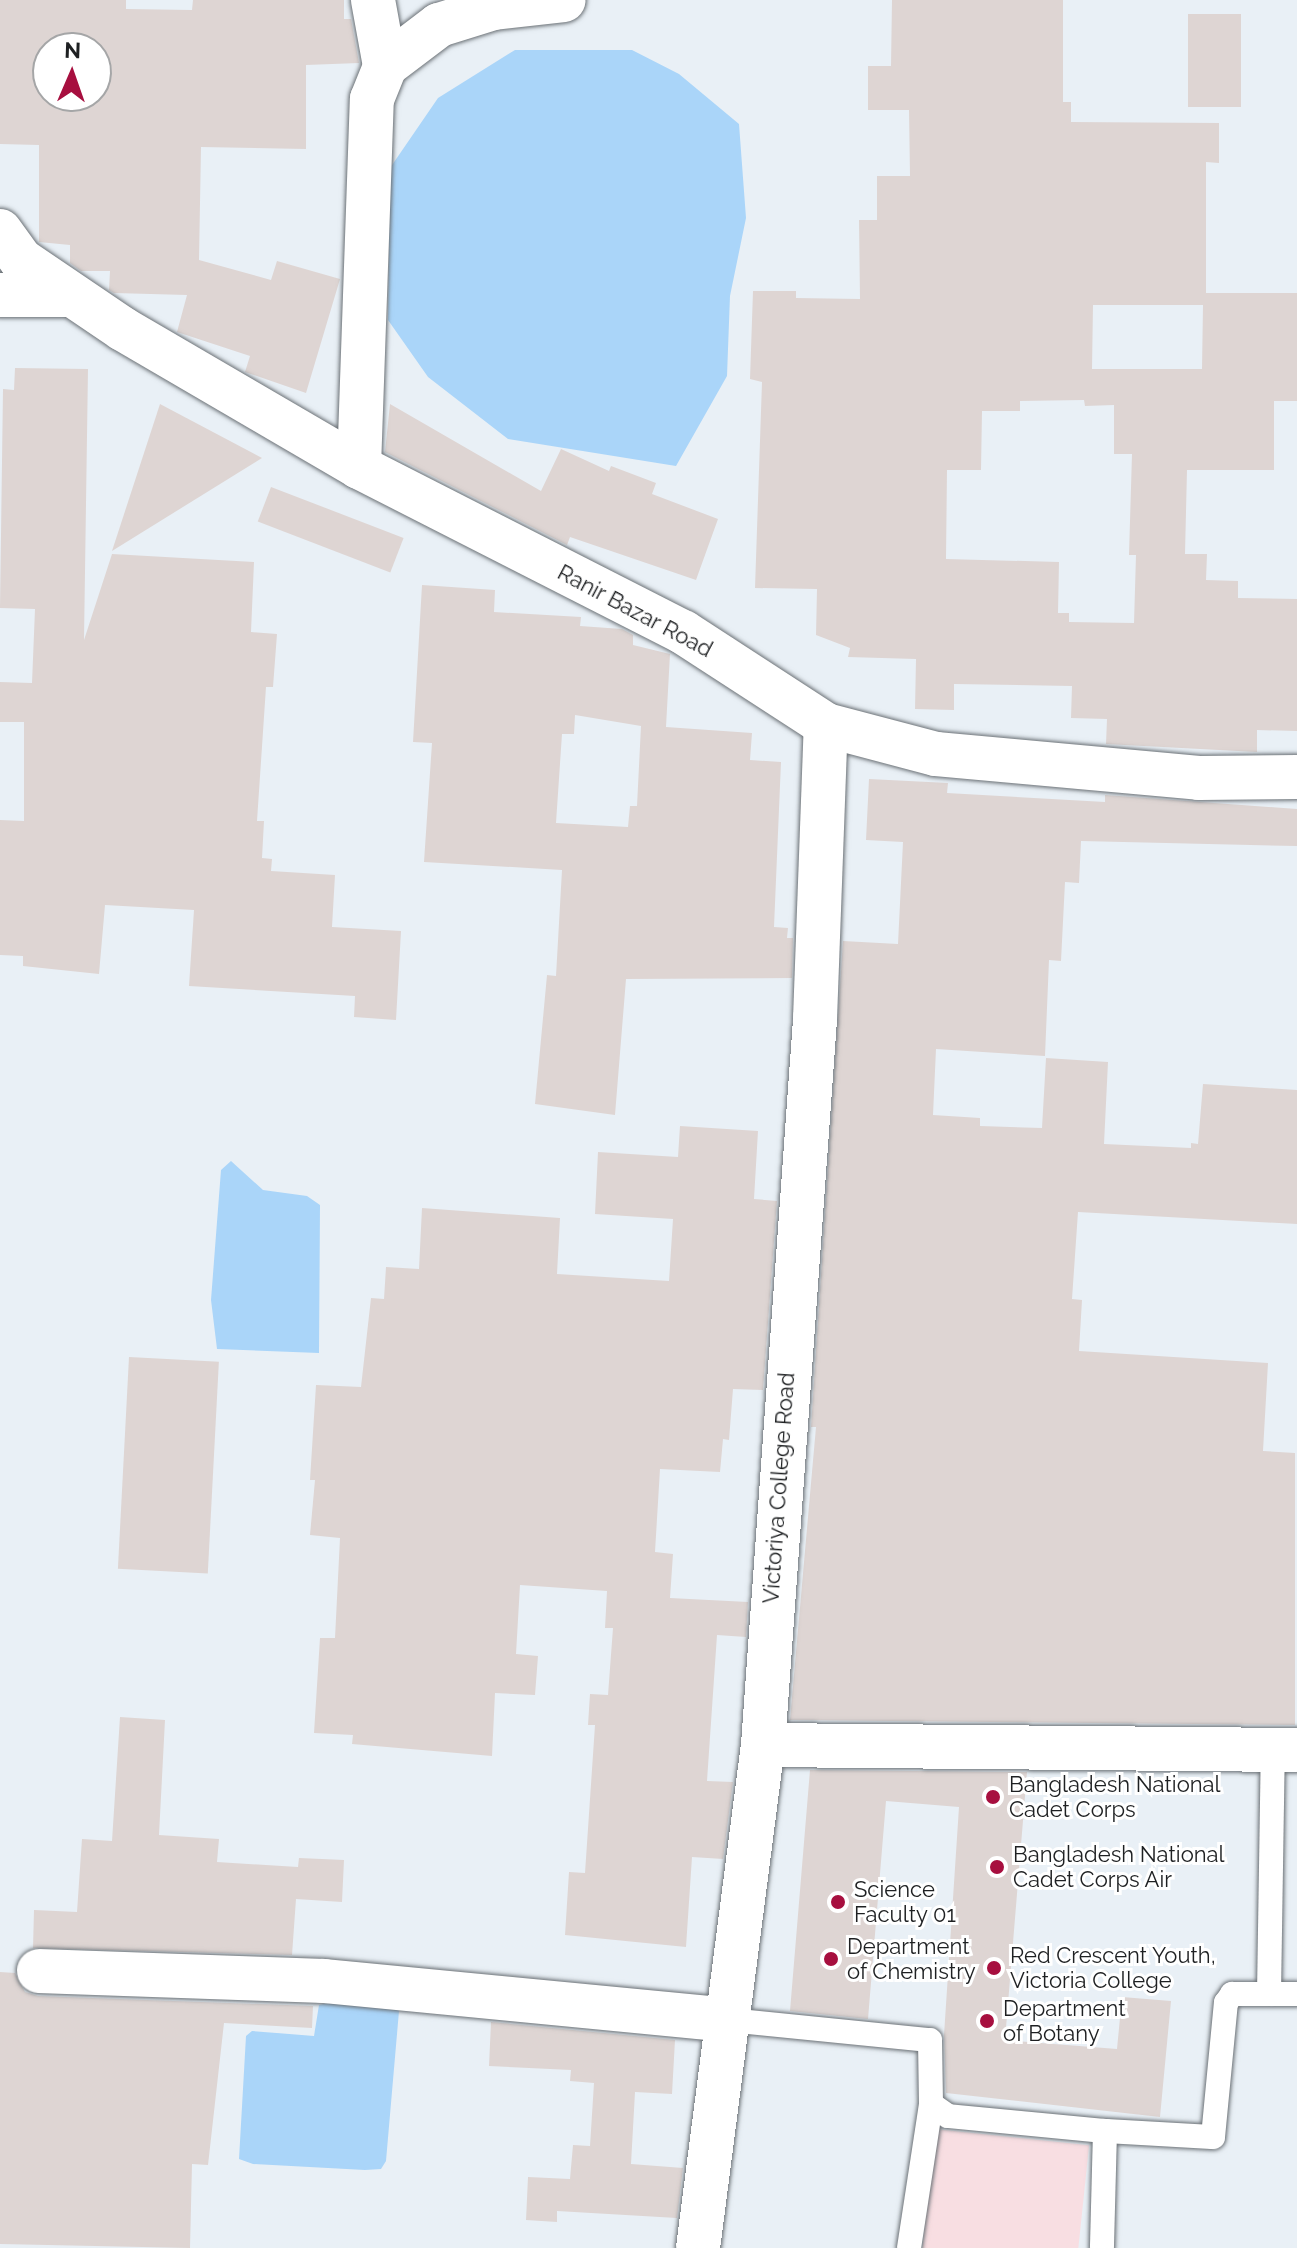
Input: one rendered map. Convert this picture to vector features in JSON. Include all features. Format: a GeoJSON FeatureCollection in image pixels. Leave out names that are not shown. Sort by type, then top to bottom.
{"type":"FeatureCollection","features":[{"type":"Feature","properties":{"kind":"street"},"geometry":{"type":"LineString","coordinates":[[373,0],[385,66]]}},
{"type":"Feature","properties":{"kind":"street"},"geometry":{"type":"LineString","coordinates":[[359,467],[372,99],[385,66],[439,25],[494,8],[564,0]]}},
{"type":"Feature","properties":{"kind":"street","name":"Ranir Bazar Road"},"geometry":{"type":"LineString","coordinates":[[0,231],[21,260],[68,295],[359,467],[683,632],[826,725],[936,754],[1199,778],[1297,777]]}},
{"type":"Feature","properties":{"kind":"street"},"geometry":{"type":"LineString","coordinates":[[0,295],[68,295]]}},
{"type":"Feature","properties":{"kind":"street","name":"Victoriya College Road"},"geometry":{"type":"LineString","coordinates":[[698,2248],[763,1745],[815,1019],[826,725]]}},
{"type":"Feature","properties":{"kind":"street"},"geometry":{"type":"LineString","coordinates":[[763,1745],[1285,1750]]}},
{"type":"Feature","properties":{"kind":"street"},"geometry":{"type":"LineString","coordinates":[[39,1971],[324,1981],[728,2020]]}},
{"type":"Feature","properties":{"kind":"lane"},"geometry":{"type":"LineString","coordinates":[[1269,1994],[1285,1750]]}},
{"type":"Feature","properties":{"kind":"lane"},"geometry":{"type":"LineString","coordinates":[[931,2104],[948,2116],[1105,2131],[1213,2137],[1226,2003],[1232,1994],[1297,1994]]}},
{"type":"Feature","properties":{"kind":"lane"},"geometry":{"type":"LineString","coordinates":[[728,2020],[930,2040],[931,2104],[909,2248]]}},
{"type":"Feature","properties":{"kind":"lane"},"geometry":{"type":"LineString","coordinates":[[1102,2248],[1105,2131]]}},
{"type":"Feature","properties":{"kind":"shaded area"},"geometry":{"type":"Polygon","coordinates":[[[935,2129],[1089,2145],[1078,2248],[922,2248],[935,2129]]]}},
{"type":"Feature","properties":{"kind":"water"},"geometry":{"type":"Polygon","coordinates":[[[515,50],[632,50],[679,74],[739,124],[746,218],[730,296],[727,376],[676,466],[508,439],[428,377],[388,320],[390,168],[438,98],[515,50]]]}},
{"type":"Feature","properties":{"kind":"water"},"geometry":{"type":"Polygon","coordinates":[[[231,1161],[263,1190],[307,1196],[320,1205],[319,1353],[217,1349],[211,1300],[221,1170],[231,1161]]]}},
{"type":"Feature","properties":{"kind":"water"},"geometry":{"type":"Polygon","coordinates":[[[332,2002],[391,2003],[399,2011],[386,2161],[381,2169],[365,2170],[253,2164],[239,2159],[246,2036],[252,2031],[314,2036],[319,2005],[332,2002]]]}},
{"type":"Feature","properties":{"kind":"building"},"geometry":{"type":"Polygon","coordinates":[[[0,0],[126,0],[126,9],[192,10],[193,0],[344,0],[344,19],[351,19],[359,63],[306,65],[306,149],[201,147],[199,260],[271,280],[277,261],[340,279],[306,393],[245,372],[250,356],[177,332],[187,295],[114,293],[109,290],[110,271],[81,271],[70,263],[70,245],[39,242],[39,145],[0,144],[0,0]]]}},
{"type":"Feature","properties":{"kind":"building"},"geometry":{"type":"Polygon","coordinates":[[[892,0],[1063,0],[1063,102],[1071,102],[1071,122],[1219,123],[1219,163],[1206,162],[1206,293],[1297,293],[1297,401],[1274,401],[1274,470],[1187,470],[1185,554],[1207,554],[1206,580],[1238,581],[1238,598],[1297,599],[1297,731],[1257,730],[1257,752],[1106,744],[1107,719],[1071,718],[1072,686],[954,684],[954,710],[915,709],[916,659],[848,657],[850,648],[816,635],[817,589],[755,588],[762,382],[750,379],[753,291],[796,291],[796,298],[860,299],[859,220],[877,220],[877,176],[910,176],[909,110],[868,110],[868,66],[891,66],[892,0]],[[1093,305],[1092,369],[1202,369],[1203,305],[1093,305]],[[1084,400],[1020,401],[1020,411],[982,411],[981,470],[947,470],[946,559],[1059,562],[1058,613],[1069,613],[1069,622],[1134,623],[1136,555],[1129,555],[1132,454],[1114,454],[1114,405],[1085,406],[1084,400]]]}},
{"type":"Feature","properties":{"kind":"building"},"geometry":{"type":"Polygon","coordinates":[[[1188,14],[1241,14],[1241,107],[1188,107],[1188,14]]]}},
{"type":"Feature","properties":{"kind":"building"},"geometry":{"type":"Polygon","coordinates":[[[15,368],[88,369],[84,640],[112,554],[254,562],[251,632],[277,634],[273,687],[266,687],[257,821],[264,821],[262,858],[272,859],[271,871],[335,875],[332,927],[401,931],[396,1020],[354,1017],[355,996],[189,986],[194,910],[105,905],[99,974],[23,966],[23,956],[0,955],[0,820],[24,821],[24,722],[0,722],[0,682],[32,683],[35,609],[0,608],[3,389],[14,390],[15,368]]]}},
{"type":"Feature","properties":{"kind":"building"},"geometry":{"type":"Polygon","coordinates":[[[160,404],[262,458],[112,551],[160,404]]]}},
{"type":"Feature","properties":{"kind":"building"},"geometry":{"type":"Polygon","coordinates":[[[390,404],[541,491],[561,449],[609,471],[611,466],[656,483],[652,494],[718,519],[696,580],[570,537],[567,545],[385,452],[390,404]]]}},
{"type":"Feature","properties":{"kind":"building"},"geometry":{"type":"Polygon","coordinates":[[[271,487],[404,538],[390,572],[258,522],[271,487]]]}},
{"type":"Feature","properties":{"kind":"building"},"geometry":{"type":"Polygon","coordinates":[[[422,585],[495,590],[494,612],[581,617],[580,626],[622,629],[633,635],[633,645],[670,654],[666,727],[752,733],[750,760],[781,762],[774,927],[788,928],[787,938],[793,938],[792,978],[626,979],[615,1115],[535,1104],[547,975],[556,976],[562,870],[424,862],[432,743],[413,742],[422,585]],[[575,715],[574,734],[562,734],[556,823],[628,827],[630,806],[637,806],[641,726],[575,715]]]}},
{"type":"Feature","properties":{"kind":"building"},"geometry":{"type":"Polygon","coordinates":[[[869,779],[948,783],[947,793],[1105,802],[1105,795],[1297,809],[1297,846],[1081,841],[1079,883],[1065,882],[1061,961],[1049,960],[1045,1056],[936,1049],[933,1115],[980,1118],[980,1126],[1042,1128],[1046,1058],[1108,1062],[1104,1144],[1191,1148],[1191,1143],[1198,1144],[1203,1084],[1297,1090],[1297,1224],[1078,1212],[1072,1299],[1082,1300],[1079,1351],[1268,1363],[1263,1451],[1295,1453],[1295,1725],[790,1720],[816,1427],[811,1427],[843,941],[898,944],[903,842],[866,840],[869,779]]]}},
{"type":"Feature","properties":{"kind":"building"},"geometry":{"type":"Polygon","coordinates":[[[680,1126],[758,1131],[754,1199],[777,1201],[763,1390],[733,1389],[729,1440],[723,1439],[720,1472],[660,1469],[655,1552],[673,1554],[670,1598],[748,1602],[746,1637],[717,1635],[707,1781],[733,1782],[723,1859],[692,1857],[686,1947],[565,1935],[569,1872],[585,1873],[595,1725],[588,1725],[590,1694],[608,1695],[613,1628],[605,1628],[607,1591],[520,1585],[516,1654],[538,1656],[535,1695],[495,1693],[492,1756],[352,1744],[353,1735],[314,1733],[320,1638],[335,1638],[340,1538],[310,1535],[315,1480],[310,1480],[316,1385],[361,1387],[371,1298],[384,1299],[386,1267],[419,1269],[422,1208],[560,1218],[557,1274],[669,1281],[673,1219],[595,1214],[598,1152],[678,1157],[680,1126]]]}},
{"type":"Feature","properties":{"kind":"building"},"geometry":{"type":"Polygon","coordinates":[[[129,1357],[219,1362],[208,1573],[118,1569],[129,1357]]]}},
{"type":"Feature","properties":{"kind":"building"},"geometry":{"type":"Polygon","coordinates":[[[120,1717],[165,1720],[159,1835],[219,1839],[217,1862],[298,1867],[299,1858],[344,1860],[342,1902],[296,1899],[292,1955],[33,1948],[34,1910],[77,1912],[82,1839],[112,1841],[120,1717]]]}},
{"type":"Feature","properties":{"kind":"building","name":"Science Faculty 01"},"geometry":{"type":"Polygon","coordinates":[[[810,1770],[1027,1772],[1005,2040],[1117,2049],[1122,1997],[1171,2001],[1160,2117],[946,2093],[944,2035],[959,1807],[886,1801],[868,2019],[790,2011],[810,1770]]]}},
{"type":"Feature","properties":{"kind":"building"},"geometry":{"type":"Polygon","coordinates":[[[0,1972],[15,1973],[25,1992],[38,1996],[313,2006],[312,2028],[224,2023],[208,2165],[192,2164],[190,2248],[0,2244],[0,1972]]]}},
{"type":"Feature","properties":{"kind":"building"},"geometry":{"type":"Polygon","coordinates":[[[491,2022],[675,2040],[672,2094],[635,2092],[631,2164],[683,2168],[677,2218],[557,2211],[557,2222],[526,2220],[528,2177],[570,2179],[573,2145],[590,2146],[594,2083],[570,2081],[571,2070],[489,2066],[491,2022]]]}},
{"type":"Feature","properties":{"kind":"place","name":"Bangladesh National Cadet Corps"},"geometry":{"type":"Point","coordinates":[993,1797]}},
{"type":"Feature","properties":{"kind":"place","name":"Bangladesh National Cadet Corps Air"},"geometry":{"type":"Point","coordinates":[997,1867]}},
{"type":"Feature","properties":{"kind":"place","name":"Science Faculty 01"},"geometry":{"type":"Point","coordinates":[838,1902]}},
{"type":"Feature","properties":{"kind":"place","name":"Department of Chemistry"},"geometry":{"type":"Point","coordinates":[831,1959]}},
{"type":"Feature","properties":{"kind":"place","name":"Red Crescent Youth, Victoria College"},"geometry":{"type":"Point","coordinates":[994,1968]}},
{"type":"Feature","properties":{"kind":"place","name":"Department of Botany"},"geometry":{"type":"Point","coordinates":[987,2021]}}]}
